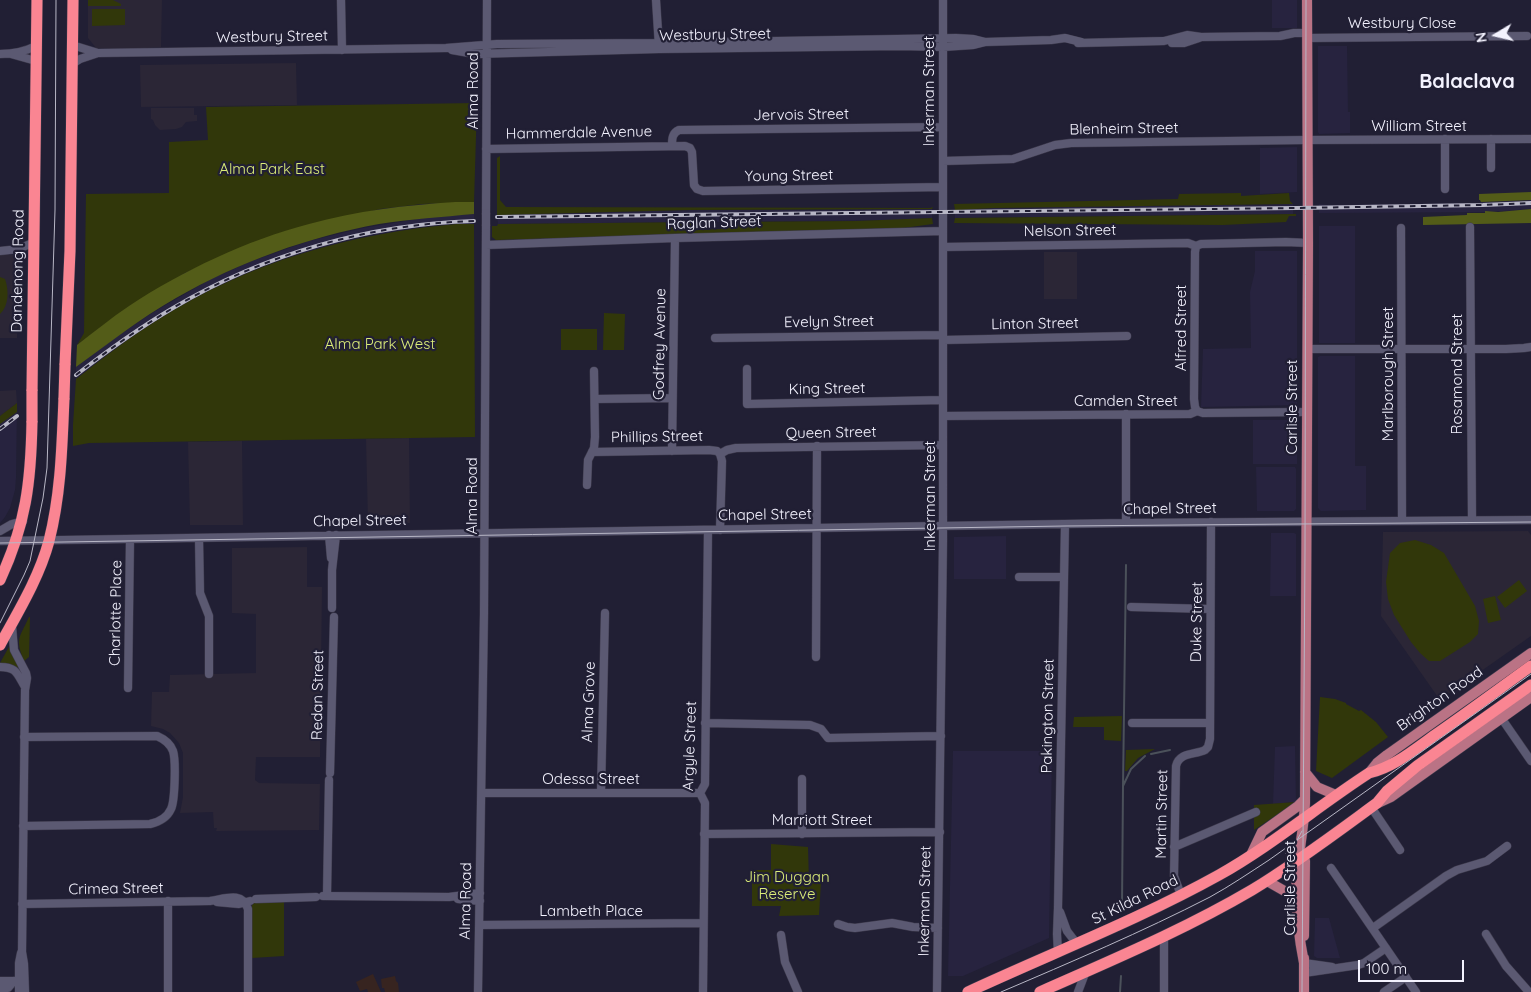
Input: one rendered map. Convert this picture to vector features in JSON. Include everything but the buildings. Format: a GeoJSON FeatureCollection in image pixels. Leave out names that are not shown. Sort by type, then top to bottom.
{"type":"FeatureCollection","features":[{"type":"Feature","properties":{"kind":"highway","name":"Dandenong Road"},"geometry":{"type":"LineString","coordinates":[[0,580],[23,521],[30,479],[37,0]]}},
{"type":"Feature","properties":{"kind":"highway"},"geometry":{"type":"LineString","coordinates":[[0,645],[34,580],[49,540],[58,502],[61,478],[70,252],[73,0]]}},
{"type":"Feature","properties":{"kind":"highway","name":"Brighton Road"},"geometry":{"type":"LineString","coordinates":[[1305,817],[1369,773],[1382,770],[1411,745],[1488,698],[1531,666]]}},
{"type":"Feature","properties":{"kind":"highway"},"geometry":{"type":"LineString","coordinates":[[1040,992],[1196,921],[1267,881],[1374,805],[1387,791],[1410,772],[1498,714],[1531,685]]}},
{"type":"Feature","properties":{"kind":"highway"},"geometry":{"type":"LineString","coordinates":[[1488,698],[1498,714]]}},
{"type":"Feature","properties":{"kind":"highway","name":"St Kilda Road"},"geometry":{"type":"LineString","coordinates":[[968,992],[1180,896],[1251,855],[1305,817]]}},
{"type":"Feature","properties":{"kind":"main road","name":"Carlisle Street"},"geometry":{"type":"LineString","coordinates":[[1304,968],[1298,932],[1297,903],[1305,817],[1308,349],[1307,0]]}},
{"type":"Feature","properties":{"kind":"main road","name":"Brighton Road"},"geometry":{"type":"LineString","coordinates":[[1411,745],[1531,653]]}},
{"type":"Feature","properties":{"kind":"main road"},"geometry":{"type":"LineString","coordinates":[[1374,805],[1392,797],[1498,714],[1531,697]]}},
{"type":"Feature","properties":{"kind":"main road"},"geometry":{"type":"LineString","coordinates":[[1410,772],[1430,769]]}},
{"type":"Feature","properties":{"kind":"main road"},"geometry":{"type":"LineString","coordinates":[[1305,772],[1317,787],[1336,795]]}},
{"type":"Feature","properties":{"kind":"main road"},"geometry":{"type":"LineString","coordinates":[[1251,855],[1262,832],[1305,799]]}},
{"type":"Feature","properties":{"kind":"main road","name":"Carlisle Street"},"geometry":{"type":"LineString","coordinates":[[1302,857],[1304,992]]}},
{"type":"Feature","properties":{"kind":"main road"},"geometry":{"type":"LineString","coordinates":[[1267,881],[1288,893],[1297,903]]}},
{"type":"Feature","properties":{"kind":"street"},"geometry":{"type":"LineString","coordinates":[[341,0],[342,50]]}},
{"type":"Feature","properties":{"kind":"street","name":"Alma Road"},"geometry":{"type":"LineString","coordinates":[[478,992],[485,533],[487,0]]}},
{"type":"Feature","properties":{"kind":"street"},"geometry":{"type":"LineString","coordinates":[[656,0],[659,46]]}},
{"type":"Feature","properties":{"kind":"street","name":"Inkerman Street"},"geometry":{"type":"LineString","coordinates":[[937,992],[944,526],[943,0]]}},
{"type":"Feature","properties":{"kind":"street","name":"Westbury Street"},"geometry":{"type":"LineString","coordinates":[[659,46],[943,47],[973,45],[985,42],[1051,40],[1067,43],[1164,41],[1187,35],[1201,37],[1280,36],[1294,33],[1308,37]]}},
{"type":"Feature","properties":{"kind":"street","name":"Westbury Close"},"geometry":{"type":"LineString","coordinates":[[1308,37],[1527,36]]}},
{"type":"Feature","properties":{"kind":"street","name":"Westbury Street"},"geometry":{"type":"LineString","coordinates":[[72,64],[98,53],[659,46],[943,38],[973,39],[985,42]]}},
{"type":"Feature","properties":{"kind":"street","name":"Westbury Street"},"geometry":{"type":"LineString","coordinates":[[72,45],[98,53]]}},
{"type":"Feature","properties":{"kind":"street"},"geometry":{"type":"LineString","coordinates":[[0,54],[11,54],[36,46]]}},
{"type":"Feature","properties":{"kind":"street"},"geometry":{"type":"LineString","coordinates":[[11,54],[36,61]]}},
{"type":"Feature","properties":{"kind":"street","name":"Jervois Street"},"geometry":{"type":"LineString","coordinates":[[672,146],[674,133],[679,130],[943,127]]}},
{"type":"Feature","properties":{"kind":"street"},"geometry":{"type":"LineString","coordinates":[[1445,139],[1445,189]]}},
{"type":"Feature","properties":{"kind":"street"},"geometry":{"type":"LineString","coordinates":[[1491,139],[1491,168]]}},
{"type":"Feature","properties":{"kind":"street","name":"William Street"},"geometry":{"type":"LineString","coordinates":[[1308,140],[1531,139]]}},
{"type":"Feature","properties":{"kind":"street","name":"Blenheim Street"},"geometry":{"type":"LineString","coordinates":[[943,161],[1013,159],[1049,146],[1065,144],[1308,140]]}},
{"type":"Feature","properties":{"kind":"street","name":"Hammerdale Avenue"},"geometry":{"type":"LineString","coordinates":[[486,149],[672,146]]}},
{"type":"Feature","properties":{"kind":"street","name":"Young Street"},"geometry":{"type":"LineString","coordinates":[[672,146],[690,148],[693,154],[694,185],[697,189],[703,191],[943,187]]}},
{"type":"Feature","properties":{"kind":"street","name":"Rosamond Street"},"geometry":{"type":"LineString","coordinates":[[1470,227],[1472,520]]}},
{"type":"Feature","properties":{"kind":"street","name":"Marlborough Street"},"geometry":{"type":"LineString","coordinates":[[1401,228],[1402,521]]}},
{"type":"Feature","properties":{"kind":"street","name":"Raglan Street"},"geometry":{"type":"LineString","coordinates":[[486,245],[943,231]]}},
{"type":"Feature","properties":{"kind":"street","name":"Godfrey Avenue"},"geometry":{"type":"LineString","coordinates":[[672,451],[675,238]]}},
{"type":"Feature","properties":{"kind":"street"},"geometry":{"type":"LineString","coordinates":[[2,251],[20,249],[34,242]]}},
{"type":"Feature","properties":{"kind":"street","name":"Nelson Street"},"geometry":{"type":"LineString","coordinates":[[943,247],[1308,243]]}},
{"type":"Feature","properties":{"kind":"street","name":"Alfred Street"},"geometry":{"type":"LineString","coordinates":[[1197,245],[1195,252],[1194,399],[1197,411]]}},
{"type":"Feature","properties":{"kind":"street","name":"Linton Street"},"geometry":{"type":"LineString","coordinates":[[943,337],[1127,336]]}},
{"type":"Feature","properties":{"kind":"street","name":"Evelyn Street"},"geometry":{"type":"LineString","coordinates":[[715,338],[943,337]]}},
{"type":"Feature","properties":{"kind":"street"},"geometry":{"type":"LineString","coordinates":[[1308,349],[1529,348]]}},
{"type":"Feature","properties":{"kind":"street","name":"King Street"},"geometry":{"type":"LineString","coordinates":[[747,369],[747,404],[944,400]]}},
{"type":"Feature","properties":{"kind":"street"},"geometry":{"type":"LineString","coordinates":[[587,485],[588,460],[595,437],[594,371]]}},
{"type":"Feature","properties":{"kind":"street"},"geometry":{"type":"LineString","coordinates":[[595,399],[672,398]]}},
{"type":"Feature","properties":{"kind":"street","name":"Camden Street"},"geometry":{"type":"LineString","coordinates":[[943,416],[1190,414],[1197,411],[1200,413],[1307,412]]}},
{"type":"Feature","properties":{"kind":"street"},"geometry":{"type":"LineString","coordinates":[[1126,414],[1126,523]]}},
{"type":"Feature","properties":{"kind":"street","name":"Queen Street"},"geometry":{"type":"LineString","coordinates":[[720,454],[736,448],[944,445]]}},
{"type":"Feature","properties":{"kind":"street"},"geometry":{"type":"LineString","coordinates":[[816,657],[817,446]]}},
{"type":"Feature","properties":{"kind":"street","name":"Phillips Street"},"geometry":{"type":"LineString","coordinates":[[592,452],[714,450],[720,454]]}},
{"type":"Feature","properties":{"kind":"street"},"geometry":{"type":"LineString","coordinates":[[720,454],[722,461],[720,530]]}},
{"type":"Feature","properties":{"kind":"street","name":"Chapel Street"},"geometry":{"type":"LineString","coordinates":[[0,541],[1126,523],[1531,520]]}},
{"type":"Feature","properties":{"kind":"street"},"geometry":{"type":"LineString","coordinates":[[0,531],[12,524],[23,521]]}},
{"type":"Feature","properties":{"kind":"street","name":"Duke Street"},"geometry":{"type":"LineString","coordinates":[[1210,723],[1211,522]]}},
{"type":"Feature","properties":{"kind":"street","name":"Pakington Street"},"geometry":{"type":"LineString","coordinates":[[1058,952],[1065,524]]}},
{"type":"Feature","properties":{"kind":"street","name":"Argyle Street"},"geometry":{"type":"LineString","coordinates":[[703,992],[705,803],[700,793],[705,784],[708,530]]}},
{"type":"Feature","properties":{"kind":"street"},"geometry":{"type":"LineString","coordinates":[[332,535],[332,608]]}},
{"type":"Feature","properties":{"kind":"street"},"geometry":{"type":"LineString","coordinates":[[199,538],[200,593],[209,616],[209,674]]}},
{"type":"Feature","properties":{"kind":"street","name":"Charlotte Place"},"geometry":{"type":"LineString","coordinates":[[128,688],[130,539]]}},
{"type":"Feature","properties":{"kind":"street"},"geometry":{"type":"LineString","coordinates":[[1019,577],[1064,576]]}},
{"type":"Feature","properties":{"kind":"street"},"geometry":{"type":"LineString","coordinates":[[1131,607],[1210,609]]}},
{"type":"Feature","properties":{"kind":"street","name":"Alma Grove"},"geometry":{"type":"LineString","coordinates":[[601,792],[605,613]]}},
{"type":"Feature","properties":{"kind":"street","name":"Redan Street"},"geometry":{"type":"LineString","coordinates":[[322,896],[330,776],[334,617]]}},
{"type":"Feature","properties":{"kind":"street"},"geometry":{"type":"LineString","coordinates":[[12,624],[14,648],[27,678],[25,687],[22,904],[24,992]]}},
{"type":"Feature","properties":{"kind":"street"},"geometry":{"type":"LineString","coordinates":[[0,667],[9,667],[14,670],[25,687]]}},
{"type":"Feature","properties":{"kind":"street"},"geometry":{"type":"LineString","coordinates":[[1498,714],[1531,761]]}},
{"type":"Feature","properties":{"kind":"street"},"geometry":{"type":"LineString","coordinates":[[1132,723],[1210,723]]}},
{"type":"Feature","properties":{"kind":"street","name":"Martin Street"},"geometry":{"type":"LineString","coordinates":[[1180,896],[1174,879],[1176,762],[1185,756],[1205,750],[1208,747],[1210,723]]}},
{"type":"Feature","properties":{"kind":"street"},"geometry":{"type":"LineString","coordinates":[[705,724],[810,725],[822,729],[828,738],[941,736]]}},
{"type":"Feature","properties":{"kind":"street"},"geometry":{"type":"LineString","coordinates":[[23,826],[143,824],[157,822],[167,815],[174,804],[173,752],[167,742],[157,736],[24,737]]}},
{"type":"Feature","properties":{"kind":"street"},"geometry":{"type":"LineString","coordinates":[[802,779],[802,834]]}},
{"type":"Feature","properties":{"kind":"street","name":"Odessa Street"},"geometry":{"type":"LineString","coordinates":[[482,793],[700,793]]}},
{"type":"Feature","properties":{"kind":"street"},"geometry":{"type":"LineString","coordinates":[[1374,805],[1400,850]]}},
{"type":"Feature","properties":{"kind":"street"},"geometry":{"type":"LineString","coordinates":[[1174,847],[1256,812]]}},
{"type":"Feature","properties":{"kind":"street","name":"Marriott Street"},"geometry":{"type":"LineString","coordinates":[[704,834],[940,832]]}},
{"type":"Feature","properties":{"kind":"street"},"geometry":{"type":"LineString","coordinates":[[1373,928],[1446,876],[1457,870],[1487,861],[1508,846]]}},
{"type":"Feature","properties":{"kind":"street"},"geometry":{"type":"LineString","coordinates":[[1331,868],[1416,992]]}},
{"type":"Feature","properties":{"kind":"street","name":"Crimea Street"},"geometry":{"type":"LineString","coordinates":[[22,904],[210,901],[239,898],[250,901],[322,896],[328,898],[480,897]]}},
{"type":"Feature","properties":{"kind":"street"},"geometry":{"type":"LineString","coordinates":[[168,901],[168,992]]}},
{"type":"Feature","properties":{"kind":"street"},"geometry":{"type":"LineString","coordinates":[[248,992],[248,910],[250,901]]}},
{"type":"Feature","properties":{"kind":"street","name":"Pakington Street"},"geometry":{"type":"LineString","coordinates":[[1058,908],[1067,931],[1077,944]]}},
{"type":"Feature","properties":{"kind":"street","name":"Lambeth Place"},"geometry":{"type":"LineString","coordinates":[[480,925],[703,923]]}},
{"type":"Feature","properties":{"kind":"street"},"geometry":{"type":"LineString","coordinates":[[838,924],[855,928],[892,923],[913,927],[938,928]]}},
{"type":"Feature","properties":{"kind":"street"},"geometry":{"type":"LineString","coordinates":[[1486,934],[1506,966],[1529,992]]}},
{"type":"Feature","properties":{"kind":"street"},"geometry":{"type":"LineString","coordinates":[[782,935],[785,962],[798,992]]}},
{"type":"Feature","properties":{"kind":"street"},"geometry":{"type":"LineString","coordinates":[[1164,936],[1164,992]]}},
{"type":"Feature","properties":{"kind":"street"},"geometry":{"type":"LineString","coordinates":[[1304,968],[1345,967],[1364,962],[1386,948]]}},
{"type":"Feature","properties":{"kind":"street"},"geometry":{"type":"LineString","coordinates":[[19,992],[16,981],[22,952]]}},
{"type":"Feature","properties":{"kind":"street"},"geometry":{"type":"LineString","coordinates":[[1063,981],[1077,992],[1086,972]]}},
{"type":"Feature","properties":{"kind":"street"},"geometry":{"type":"LineString","coordinates":[[1384,992],[1406,977]]}},
{"type":"Feature","properties":{"kind":"street"},"geometry":{"type":"LineString","coordinates":[[0,981],[16,981]]}},
{"type":"Feature","properties":{"kind":"street"},"geometry":{"type":"LineString","coordinates":[[0,988],[8,988],[16,981]]}},
{"type":"Feature","properties":{"kind":"shaded area"},"geometry":{"type":"Polygon","coordinates":[[[88,0],[162,0],[161,47],[130,49],[96,48],[88,38],[88,0]]]}},
{"type":"Feature","properties":{"kind":"shaded area"},"geometry":{"type":"Polygon","coordinates":[[[1272,0],[1297,0],[1297,28],[1272,28],[1272,0]]]}},
{"type":"Feature","properties":{"kind":"shaded area"},"geometry":{"type":"Polygon","coordinates":[[[1318,46],[1347,46],[1350,133],[1319,134],[1318,132],[1318,46]]]}},
{"type":"Feature","properties":{"kind":"shaded area"},"geometry":{"type":"Polygon","coordinates":[[[296,63],[297,105],[141,107],[140,65],[296,63]]]}},
{"type":"Feature","properties":{"kind":"shaded area"},"geometry":{"type":"Polygon","coordinates":[[[151,108],[194,108],[194,115],[197,115],[197,121],[186,122],[182,127],[176,129],[160,130],[151,119],[151,108]]]}},
{"type":"Feature","properties":{"kind":"shaded area"},"geometry":{"type":"Polygon","coordinates":[[[1297,147],[1297,192],[1260,194],[1260,148],[1297,147]]]}},
{"type":"Feature","properties":{"kind":"shaded area"},"geometry":{"type":"Polygon","coordinates":[[[1531,200],[1531,209],[1489,212],[1319,213],[1319,204],[1480,203],[1531,200]]]}},
{"type":"Feature","properties":{"kind":"shaded area"},"geometry":{"type":"Polygon","coordinates":[[[1293,204],[1293,214],[955,218],[955,210],[994,208],[1293,204]]]}},
{"type":"Feature","properties":{"kind":"shaded area"},"geometry":{"type":"Polygon","coordinates":[[[932,209],[932,218],[900,220],[498,224],[497,215],[690,210],[932,209]]]}},
{"type":"Feature","properties":{"kind":"shaded area"},"geometry":{"type":"Polygon","coordinates":[[[474,214],[474,224],[427,226],[355,238],[258,268],[193,299],[159,319],[112,351],[76,379],[76,367],[110,341],[152,313],[211,279],[252,261],[309,241],[363,228],[429,217],[474,214]]]}},
{"type":"Feature","properties":{"kind":"shaded area"},"geometry":{"type":"Polygon","coordinates":[[[1319,226],[1355,226],[1355,343],[1319,343],[1319,226]]]}},
{"type":"Feature","properties":{"kind":"shaded area"},"geometry":{"type":"Polygon","coordinates":[[[1255,251],[1297,251],[1297,405],[1201,407],[1203,349],[1251,348],[1250,292],[1255,271],[1255,251]]]}},
{"type":"Feature","properties":{"kind":"shaded area"},"geometry":{"type":"Polygon","coordinates":[[[1044,252],[1077,252],[1077,299],[1044,299],[1044,252]]]}},
{"type":"Feature","properties":{"kind":"shaded area"},"geometry":{"type":"Polygon","coordinates":[[[0,255],[18,255],[17,338],[0,338],[0,255]]]}},
{"type":"Feature","properties":{"kind":"shaded area"},"geometry":{"type":"Polygon","coordinates":[[[1355,356],[1355,466],[1366,466],[1366,510],[1321,511],[1318,508],[1318,357],[1355,356]]]}},
{"type":"Feature","properties":{"kind":"shaded area"},"geometry":{"type":"Polygon","coordinates":[[[16,390],[17,403],[0,416],[0,391],[16,390]]]}},
{"type":"Feature","properties":{"kind":"shaded area"},"geometry":{"type":"Polygon","coordinates":[[[17,403],[15,490],[10,508],[0,523],[0,416],[17,403]]]}},
{"type":"Feature","properties":{"kind":"shaded area"},"geometry":{"type":"Polygon","coordinates":[[[1253,420],[1295,420],[1297,422],[1297,464],[1253,464],[1253,420]]]}},
{"type":"Feature","properties":{"kind":"shaded area"},"geometry":{"type":"Polygon","coordinates":[[[409,438],[410,523],[368,524],[366,439],[409,438]]]}},
{"type":"Feature","properties":{"kind":"shaded area"},"geometry":{"type":"Polygon","coordinates":[[[242,441],[243,525],[190,525],[188,442],[242,441]]]}},
{"type":"Feature","properties":{"kind":"shaded area"},"geometry":{"type":"Polygon","coordinates":[[[1256,467],[1295,467],[1296,509],[1294,511],[1257,511],[1256,467]]]}},
{"type":"Feature","properties":{"kind":"shaded area"},"geometry":{"type":"Polygon","coordinates":[[[1528,531],[1531,535],[1531,636],[1440,700],[1381,616],[1383,532],[1528,531]]]}},
{"type":"Feature","properties":{"kind":"shaded area"},"geometry":{"type":"Polygon","coordinates":[[[1271,533],[1296,534],[1296,596],[1270,596],[1271,533]]]}},
{"type":"Feature","properties":{"kind":"shaded area"},"geometry":{"type":"Polygon","coordinates":[[[1006,536],[1006,579],[954,579],[954,537],[1006,536]]]}},
{"type":"Feature","properties":{"kind":"shaded area"},"geometry":{"type":"Polygon","coordinates":[[[307,547],[307,587],[322,587],[320,757],[256,757],[255,780],[259,783],[320,784],[319,830],[216,831],[217,828],[214,828],[213,812],[180,813],[183,797],[183,753],[179,743],[170,733],[151,726],[152,692],[169,692],[170,675],[256,673],[256,614],[232,613],[232,548],[307,547]]]}},
{"type":"Feature","properties":{"kind":"shaded area"},"geometry":{"type":"Polygon","coordinates":[[[1295,746],[1296,802],[1273,804],[1275,747],[1295,746]]]}},
{"type":"Feature","properties":{"kind":"shaded area"},"geometry":{"type":"Polygon","coordinates":[[[953,751],[1052,751],[1049,938],[963,976],[948,976],[953,751]]]}},
{"type":"Feature","properties":{"kind":"shaded area"},"geometry":{"type":"Polygon","coordinates":[[[1315,918],[1329,918],[1340,958],[1317,958],[1314,956],[1315,918]]]}},
{"type":"Feature","properties":{"kind":"shaded area"},"geometry":{"type":"Polygon","coordinates":[[[373,974],[381,992],[368,992],[367,989],[360,991],[356,982],[373,974]]]}},
{"type":"Feature","properties":{"kind":"shaded area"},"geometry":{"type":"Polygon","coordinates":[[[395,976],[399,992],[385,992],[384,988],[382,988],[381,979],[395,976]]]}},
{"type":"Feature","properties":{"kind":"green space"},"geometry":{"type":"Polygon","coordinates":[[[88,0],[113,0],[121,4],[121,6],[88,6],[88,0]]]}},
{"type":"Feature","properties":{"kind":"green space"},"geometry":{"type":"Polygon","coordinates":[[[92,9],[125,9],[125,25],[92,26],[92,9]]]}},
{"type":"Feature","properties":{"kind":"green space","name":"Alma Park East"},"geometry":{"type":"Polygon","coordinates":[[[477,103],[474,202],[422,204],[380,209],[278,234],[245,246],[185,273],[128,307],[77,345],[84,333],[86,194],[169,193],[169,142],[208,140],[206,107],[477,103]]]}},
{"type":"Feature","properties":{"kind":"green space"},"geometry":{"type":"Polygon","coordinates":[[[500,156],[500,200],[506,207],[933,207],[932,209],[690,210],[497,215],[497,158],[500,156]]]}},
{"type":"Feature","properties":{"kind":"green space"},"geometry":{"type":"Polygon","coordinates":[[[1531,192],[1531,200],[1481,202],[1479,200],[1479,194],[1531,192]]]}},
{"type":"Feature","properties":{"kind":"green space"},"geometry":{"type":"Polygon","coordinates":[[[1241,193],[1241,196],[1289,193],[1290,201],[1293,204],[955,210],[954,204],[1178,199],[1179,194],[1241,193]]]}},
{"type":"Feature","properties":{"kind":"green space"},"geometry":{"type":"Polygon","coordinates":[[[455,202],[474,202],[474,214],[391,222],[352,229],[274,252],[249,262],[176,298],[125,331],[76,367],[77,345],[149,293],[216,258],[262,239],[309,224],[363,212],[455,202]]]}},
{"type":"Feature","properties":{"kind":"green space"},"geometry":{"type":"Polygon","coordinates":[[[1531,209],[1531,223],[1423,225],[1423,217],[1531,209]]]}},
{"type":"Feature","properties":{"kind":"green space"},"geometry":{"type":"Polygon","coordinates":[[[1296,214],[1296,216],[1289,216],[1286,222],[1223,225],[954,223],[955,218],[1296,214]]]}},
{"type":"Feature","properties":{"kind":"green space"},"geometry":{"type":"Polygon","coordinates":[[[932,218],[933,224],[903,228],[496,240],[492,237],[492,226],[497,226],[498,224],[701,222],[701,224],[696,224],[697,230],[721,229],[721,222],[856,221],[932,218]]]}},
{"type":"Feature","properties":{"kind":"green space","name":"Alma Park West"},"geometry":{"type":"Polygon","coordinates":[[[474,224],[475,437],[89,443],[73,446],[76,379],[138,333],[193,299],[265,266],[340,243],[417,228],[474,224]]]}},
{"type":"Feature","properties":{"kind":"green space"},"geometry":{"type":"Polygon","coordinates":[[[0,277],[5,279],[8,293],[7,302],[0,314],[0,277]]]}},
{"type":"Feature","properties":{"kind":"green space"},"geometry":{"type":"Polygon","coordinates":[[[604,313],[625,314],[624,350],[603,350],[604,313]]]}},
{"type":"Feature","properties":{"kind":"green space"},"geometry":{"type":"Polygon","coordinates":[[[561,329],[597,329],[597,350],[561,350],[561,329]]]}},
{"type":"Feature","properties":{"kind":"green space"},"geometry":{"type":"Polygon","coordinates":[[[17,403],[17,412],[0,424],[0,416],[17,403]]]}},
{"type":"Feature","properties":{"kind":"green space"},"geometry":{"type":"Polygon","coordinates":[[[1415,540],[1431,545],[1444,553],[1475,606],[1479,621],[1478,634],[1470,642],[1440,661],[1429,661],[1420,653],[1394,615],[1388,599],[1386,582],[1390,553],[1400,543],[1415,540]]]}},
{"type":"Feature","properties":{"kind":"green space"},"geometry":{"type":"Polygon","coordinates":[[[1519,580],[1527,591],[1505,608],[1497,597],[1519,580]]]}},
{"type":"Feature","properties":{"kind":"green space"},"geometry":{"type":"Polygon","coordinates":[[[1495,596],[1501,620],[1488,623],[1483,599],[1495,596]]]}},
{"type":"Feature","properties":{"kind":"green space"},"geometry":{"type":"Polygon","coordinates":[[[29,617],[29,657],[24,661],[19,639],[29,617]]]}},
{"type":"Feature","properties":{"kind":"green space"},"geometry":{"type":"Polygon","coordinates":[[[10,645],[21,665],[17,668],[10,664],[0,663],[10,645]]]}},
{"type":"Feature","properties":{"kind":"green space"},"geometry":{"type":"Polygon","coordinates":[[[1320,697],[1335,699],[1359,711],[1361,710],[1376,722],[1388,737],[1332,778],[1316,771],[1320,697]]]}},
{"type":"Feature","properties":{"kind":"green space"},"geometry":{"type":"Polygon","coordinates":[[[1122,716],[1121,741],[1104,740],[1104,727],[1073,727],[1074,717],[1122,716]]]}},
{"type":"Feature","properties":{"kind":"green space"},"geometry":{"type":"Polygon","coordinates":[[[1155,749],[1138,758],[1125,771],[1126,750],[1155,749]]]}},
{"type":"Feature","properties":{"kind":"green space"},"geometry":{"type":"Polygon","coordinates":[[[1296,802],[1254,830],[1254,805],[1296,802]]]}},
{"type":"Feature","properties":{"kind":"green space","name":"Jim Duggan Reserve"},"geometry":{"type":"Polygon","coordinates":[[[771,844],[808,847],[809,882],[821,882],[819,915],[779,916],[781,906],[752,906],[752,870],[771,870],[771,844]]]}},
{"type":"Feature","properties":{"kind":"green space"},"geometry":{"type":"Polygon","coordinates":[[[284,901],[284,956],[252,958],[252,905],[255,902],[284,901]]]}},
{"type":"Feature","properties":{"kind":"waterway"},"geometry":{"type":"LineString","coordinates":[[1123,786],[1126,565]]}},
{"type":"Feature","properties":{"kind":"waterway"},"geometry":{"type":"LineString","coordinates":[[1151,754],[1170,750]]}},
{"type":"Feature","properties":{"kind":"waterway"},"geometry":{"type":"LineString","coordinates":[[1122,906],[1123,786],[1131,769],[1145,756]]}},
{"type":"Feature","properties":{"kind":"waterway"},"geometry":{"type":"LineString","coordinates":[[1120,992],[1121,976]]}},
{"type":"Feature","properties":{"kind":"tram line"},"geometry":{"type":"LineString","coordinates":[[0,623],[30,561],[47,468],[55,210],[56,0]]}},
{"type":"Feature","properties":{"kind":"tram line"},"geometry":{"type":"LineString","coordinates":[[1302,992],[1306,0]]}},
{"type":"Feature","properties":{"kind":"tram line"},"geometry":{"type":"LineString","coordinates":[[0,543],[1065,526],[1531,522]]}},
{"type":"Feature","properties":{"kind":"tram line"},"geometry":{"type":"LineString","coordinates":[[1001,992],[1132,935],[1210,897],[1269,860],[1531,674]]}},
{"type":"Feature","properties":{"kind":"tram line"},"geometry":{"type":"LineString","coordinates":[[1286,853],[1295,844],[1302,831]]}},
{"type":"Feature","properties":{"kind":"railway"},"geometry":{"type":"LineString","coordinates":[[497,217],[1297,208],[1531,203]]}},
{"type":"Feature","properties":{"kind":"railway"},"geometry":{"type":"LineString","coordinates":[[76,375],[123,340],[173,308],[244,272],[318,245],[357,236],[395,228],[474,221]]}},
{"type":"Feature","properties":{"kind":"railway"},"geometry":{"type":"LineString","coordinates":[[0,429],[17,416]]}},
{"type":"Feature","properties":{"kind":"district","name":"Balaclava"},"geometry":{"type":"Point","coordinates":[1467,82]}}]}
